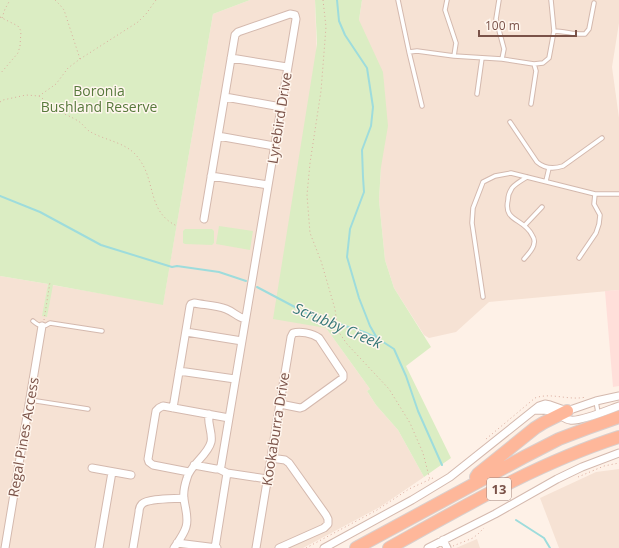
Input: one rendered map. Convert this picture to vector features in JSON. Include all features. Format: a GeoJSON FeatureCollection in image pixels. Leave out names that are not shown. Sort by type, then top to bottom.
{"type":"FeatureCollection","features":[{"type":"Feature","properties":{"kind":"highway"},"geometry":{"type":"LineString","coordinates":[[472,485],[478,474],[497,460],[518,441],[539,426],[563,413]]}},
{"type":"Feature","properties":{"kind":"highway","name":"13"},"geometry":{"type":"LineString","coordinates":[[356,548],[559,439],[619,417]]}},
{"type":"Feature","properties":{"kind":"highway","name":"13"},"geometry":{"type":"LineString","coordinates":[[389,548],[542,467],[619,437]]}},
{"type":"Feature","properties":{"kind":"street","name":"Lyrebird Drive"},"geometry":{"type":"LineString","coordinates":[[204,219],[235,35],[238,32],[293,14],[295,15],[296,19],[221,466],[219,468]]}},
{"type":"Feature","properties":{"kind":"street"},"geometry":{"type":"LineString","coordinates":[[231,58],[288,67]]}},
{"type":"Feature","properties":{"kind":"street"},"geometry":{"type":"LineString","coordinates":[[225,97],[281,107]]}},
{"type":"Feature","properties":{"kind":"street"},"geometry":{"type":"LineString","coordinates":[[218,136],[274,146]]}},
{"type":"Feature","properties":{"kind":"street"},"geometry":{"type":"LineString","coordinates":[[211,176],[268,185]]}},
{"type":"Feature","properties":{"kind":"street"},"geometry":{"type":"LineString","coordinates":[[173,408],[191,304],[194,303],[222,308],[233,313],[239,318],[246,319]]}},
{"type":"Feature","properties":{"kind":"street","name":"Regal Pines Access"},"geometry":{"type":"LineString","coordinates":[[5,548],[42,326]]}},
{"type":"Feature","properties":{"kind":"street"},"geometry":{"type":"LineString","coordinates":[[186,332],[242,341]]}},
{"type":"Feature","properties":{"kind":"street","name":"Kookaburra Drive"},"geometry":{"type":"LineString","coordinates":[[256,548],[267,479],[292,333],[297,332],[315,335],[319,338],[343,374],[343,378],[303,407],[300,408],[280,404]]}},
{"type":"Feature","properties":{"kind":"street"},"geometry":{"type":"LineString","coordinates":[[179,370],[235,379]]}},
{"type":"Feature","properties":{"kind":"street"},"geometry":{"type":"LineString","coordinates":[[324,548],[412,500],[450,477],[534,410],[547,410],[563,413],[596,401],[619,396]]}},
{"type":"Feature","properties":{"kind":"street"},"geometry":{"type":"LineString","coordinates":[[189,472],[153,465],[149,462],[148,460],[156,411],[162,406],[229,418]]}},
{"type":"Feature","properties":{"kind":"street"},"geometry":{"type":"LineString","coordinates":[[563,413],[567,419],[573,421],[580,420],[619,406]]}},
{"type":"Feature","properties":{"kind":"street"},"geometry":{"type":"LineString","coordinates":[[208,414],[211,442],[187,477],[184,490],[187,526],[176,545],[216,548],[227,473]]}},
{"type":"Feature","properties":{"kind":"street"},"geometry":{"type":"LineString","coordinates":[[428,548],[495,514],[557,479],[582,467],[619,453]]}},
{"type":"Feature","properties":{"kind":"street"},"geometry":{"type":"LineString","coordinates":[[271,458],[285,460],[289,464],[328,519],[328,524],[324,528],[279,548]]}},
{"type":"Feature","properties":{"kind":"street"},"geometry":{"type":"LineString","coordinates":[[194,465],[216,469],[219,468],[227,473],[267,479]]}},
{"type":"Feature","properties":{"kind":"street"},"geometry":{"type":"LineString","coordinates":[[92,468],[132,475]]}},
{"type":"Feature","properties":{"kind":"street"},"geometry":{"type":"LineString","coordinates":[[99,548],[112,472]]}},
{"type":"Feature","properties":{"kind":"street"},"geometry":{"type":"LineString","coordinates":[[134,548],[139,512],[142,504],[148,500],[184,498]]}},
{"type":"Feature","properties":{"kind":"street"},"geometry":{"type":"LineString","coordinates":[[444,540],[448,548]]}},
{"type":"Feature","properties":{"kind":"lane"},"geometry":{"type":"LineString","coordinates":[[398,0],[422,106]]}},
{"type":"Feature","properties":{"kind":"lane"},"geometry":{"type":"LineString","coordinates":[[447,0],[445,10],[456,43],[454,56]]}},
{"type":"Feature","properties":{"kind":"lane"},"geometry":{"type":"LineString","coordinates":[[499,0],[496,19],[504,49],[502,58]]}},
{"type":"Feature","properties":{"kind":"lane"},"geometry":{"type":"LineString","coordinates":[[409,52],[417,51],[454,56],[502,58],[534,64],[543,63],[549,58],[554,31],[551,0]]}},
{"type":"Feature","properties":{"kind":"lane"},"geometry":{"type":"LineString","coordinates":[[554,31],[585,34],[590,29],[594,3]]}},
{"type":"Feature","properties":{"kind":"lane"},"geometry":{"type":"LineString","coordinates":[[477,94],[482,58]]}},
{"type":"Feature","properties":{"kind":"lane"},"geometry":{"type":"LineString","coordinates":[[531,104],[536,71],[534,64]]}},
{"type":"Feature","properties":{"kind":"lane"},"geometry":{"type":"LineString","coordinates":[[510,122],[537,162],[549,168],[564,166],[602,138]]}},
{"type":"Feature","properties":{"kind":"lane"},"geometry":{"type":"LineString","coordinates":[[546,181],[549,168]]}},
{"type":"Feature","properties":{"kind":"lane"},"geometry":{"type":"LineString","coordinates":[[483,297],[472,223],[473,208],[483,182],[495,176],[512,173],[595,194],[619,194]]}},
{"type":"Feature","properties":{"kind":"lane"},"geometry":{"type":"LineString","coordinates":[[524,258],[534,245],[535,240],[525,225],[508,214],[507,206],[508,197],[512,188],[527,177]]}},
{"type":"Feature","properties":{"kind":"lane"},"geometry":{"type":"LineString","coordinates":[[578,258],[596,233],[599,224],[600,215],[594,204],[595,194]]}},
{"type":"Feature","properties":{"kind":"lane"},"geometry":{"type":"LineString","coordinates":[[525,225],[542,207]]}},
{"type":"Feature","properties":{"kind":"lane"},"geometry":{"type":"LineString","coordinates":[[33,321],[42,326],[46,326],[50,323],[102,331]]}},
{"type":"Feature","properties":{"kind":"lane"},"geometry":{"type":"LineString","coordinates":[[30,400],[88,409]]}},
{"type":"Feature","properties":{"kind":"lane"},"geometry":{"type":"LineString","coordinates":[[596,401],[598,413]]}},
{"type":"Feature","properties":{"kind":"path"},"geometry":{"type":"LineString","coordinates":[[0,74],[18,52],[20,46],[20,32],[18,26],[1,18],[10,0]]}},
{"type":"Feature","properties":{"kind":"path"},"geometry":{"type":"LineString","coordinates":[[55,0],[64,10],[80,59]]}},
{"type":"Feature","properties":{"kind":"path"},"geometry":{"type":"LineString","coordinates":[[39,96],[56,84],[68,68],[80,59],[138,22],[156,0]]}},
{"type":"Feature","properties":{"kind":"path"},"geometry":{"type":"LineString","coordinates":[[306,548],[377,510],[409,489],[430,480],[423,453],[410,423],[389,389],[347,344],[338,331],[335,310],[321,261],[310,233],[307,195],[310,163],[321,91],[326,27],[323,0]]}},
{"type":"Feature","properties":{"kind":"path"},"geometry":{"type":"LineString","coordinates":[[0,102],[26,95],[39,96],[62,113],[78,121],[89,130],[102,137],[121,144],[132,151],[140,159],[145,170],[156,205],[169,223],[177,226]]}},
{"type":"Feature","properties":{"kind":"path"},"geometry":{"type":"LineString","coordinates":[[42,326],[50,282]]}},
{"type":"Feature","properties":{"kind":"path"},"geometry":{"type":"LineString","coordinates":[[579,477],[604,466],[619,463]]}},
{"type":"Feature","properties":{"kind":"path"},"geometry":{"type":"LineString","coordinates":[[448,548],[473,538],[485,527]]}},
{"type":"Feature","properties":{"kind":"shaded area"},"geometry":{"type":"Polygon","coordinates":[[[250,0],[315,0],[326,328],[370,389],[367,391],[376,405],[398,430],[424,477],[380,507],[303,548],[0,548],[0,276],[48,284],[43,316],[47,316],[52,285],[163,304],[213,14],[250,0]]]}},
{"type":"Feature","properties":{"kind":"shaded area"},"geometry":{"type":"Polygon","coordinates":[[[362,0],[619,0],[619,23],[612,67],[619,118],[619,290],[489,302],[456,332],[429,338],[424,335],[394,288],[385,260],[379,200],[381,167],[359,20],[362,0]]]}},
{"type":"Feature","properties":{"kind":"shaded area"},"geometry":{"type":"Polygon","coordinates":[[[619,290],[619,386],[613,387],[605,291],[619,290]]]}},
{"type":"Feature","properties":{"kind":"shaded area"},"geometry":{"type":"Polygon","coordinates":[[[619,469],[619,548],[559,548],[540,498],[596,472],[619,469]]]}},
{"type":"Feature","properties":{"kind":"shaded area"},"geometry":{"type":"Polygon","coordinates":[[[477,539],[480,548],[456,548],[477,539]]]}},
{"type":"Feature","properties":{"kind":"green space","name":"Boronia Bushland Reserve"},"geometry":{"type":"Polygon","coordinates":[[[0,0],[250,0],[213,14],[163,305],[53,285],[47,317],[42,316],[48,284],[0,276],[0,0]]]}},
{"type":"Feature","properties":{"kind":"green space"},"geometry":{"type":"Polygon","coordinates":[[[315,0],[362,0],[359,20],[383,72],[388,126],[381,167],[379,200],[385,260],[394,288],[431,347],[406,366],[451,458],[424,477],[398,430],[376,405],[367,391],[370,389],[326,328],[273,319],[317,44],[315,0]]]}},
{"type":"Feature","properties":{"kind":"green space"},"geometry":{"type":"Polygon","coordinates":[[[219,226],[253,231],[250,250],[216,244],[219,226]]]}},
{"type":"Feature","properties":{"kind":"green space"},"geometry":{"type":"Polygon","coordinates":[[[185,229],[212,229],[214,231],[214,243],[212,245],[185,244],[183,243],[183,231],[185,229]]]}},
{"type":"Feature","properties":{"kind":"waterway"},"geometry":{"type":"LineString","coordinates":[[337,0],[339,21],[345,35],[367,68],[373,107],[371,126],[362,150],[364,192],[350,229],[347,257],[359,298],[370,326],[377,338]]}},
{"type":"Feature","properties":{"kind":"waterway","name":"Scrubby Creek"},"geometry":{"type":"LineString","coordinates":[[0,196],[40,212],[101,245],[172,267],[177,266],[219,272],[246,281]]}},
{"type":"Feature","properties":{"kind":"waterway","name":"Scrubby Creek"},"geometry":{"type":"LineString","coordinates":[[257,287],[308,314],[364,332],[394,349],[406,376],[418,411],[442,465]]}},
{"type":"Feature","properties":{"kind":"waterway","name":"Scrubby Creek"},"geometry":{"type":"LineString","coordinates":[[516,520],[544,538],[550,548]]}}]}
